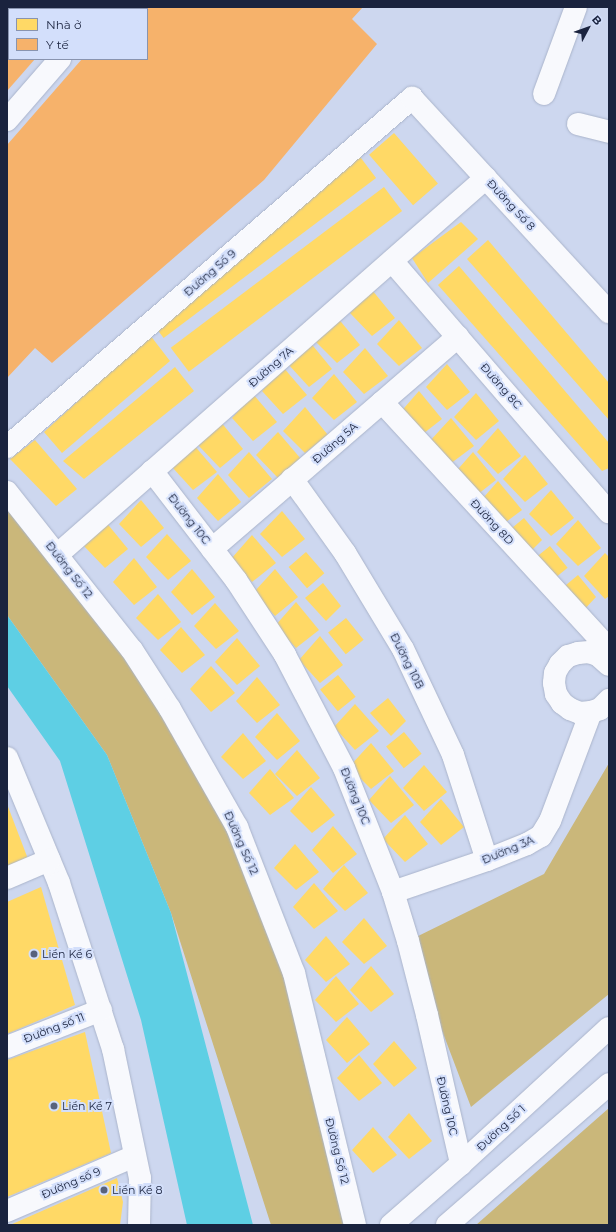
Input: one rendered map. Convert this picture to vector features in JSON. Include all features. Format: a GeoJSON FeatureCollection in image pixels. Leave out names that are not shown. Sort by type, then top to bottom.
{"type":"FeatureCollection","features":[{"type":"Feature","properties":{"kind":"street"},"geometry":{"type":"LineString","coordinates":[[544,94],[576,7]]}},
{"type":"Feature","properties":{"kind":"street"},"geometry":{"type":"LineString","coordinates":[[7,120],[59,60]]}},
{"type":"Feature","properties":{"kind":"street","name":"Đường Số 8"},"geometry":{"type":"LineString","coordinates":[[412,98],[608,308]]}},
{"type":"Feature","properties":{"kind":"street","name":"Đường Số 9"},"geometry":{"type":"LineString","coordinates":[[7,447],[412,98]]}},
{"type":"Feature","properties":{"kind":"street"},"geometry":{"type":"LineString","coordinates":[[578,124],[609,132]]}},
{"type":"Feature","properties":{"kind":"street","name":"Đường 7A"},"geometry":{"type":"LineString","coordinates":[[57,555],[486,178]]}},
{"type":"Feature","properties":{"kind":"street","name":"Đường 8C"},"geometry":{"type":"LineString","coordinates":[[392,260],[609,512]]}},
{"type":"Feature","properties":{"kind":"street","name":"Đường 5A"},"geometry":{"type":"LineString","coordinates":[[212,548],[458,337]]}},
{"type":"Feature","properties":{"kind":"street","name":"Đường 8D"},"geometry":{"type":"LineString","coordinates":[[382,402],[600,642],[598,655],[609,665]]}},
{"type":"Feature","properties":{"kind":"street","name":"Đường 10C"},"geometry":{"type":"LineString","coordinates":[[152,471],[240,586],[285,655],[344,768],[393,892],[427,1015],[461,1164]]}},
{"type":"Feature","properties":{"kind":"street","name":"Đường 10B"},"geometry":{"type":"LineString","coordinates":[[292,479],[345,553],[403,649],[453,755],[487,860]]}},
{"type":"Feature","properties":{"kind":"street","name":"Đường Số 12"},"geometry":{"type":"LineString","coordinates":[[7,492],[132,650],[170,709],[237,827],[294,973],[355,1225]]}},
{"type":"Feature","properties":{"kind":"street"},"geometry":{"type":"LineString","coordinates":[[600,642],[578,653],[568,656],[560,664],[555,673],[554,683],[556,694],[562,703],[570,709],[580,713],[604,705]]}},
{"type":"Feature","properties":{"kind":"street","name":"Đường 3A"},"geometry":{"type":"LineString","coordinates":[[393,892],[487,860],[527,844],[541,836],[550,821],[604,705]]}},
{"type":"Feature","properties":{"kind":"street"},"geometry":{"type":"LineString","coordinates":[[7,758],[59,883],[113,1049],[140,1178],[139,1225]]}},
{"type":"Feature","properties":{"kind":"street"},"geometry":{"type":"LineString","coordinates":[[7,878],[49,860]]}},
{"type":"Feature","properties":{"kind":"street","name":"Đường số 11"},"geometry":{"type":"LineString","coordinates":[[7,1047],[101,1010]]}},
{"type":"Feature","properties":{"kind":"street","name":"Đường Số 1"},"geometry":{"type":"LineString","coordinates":[[391,1225],[461,1164],[609,1028]]}},
{"type":"Feature","properties":{"kind":"street"},"geometry":{"type":"LineString","coordinates":[[447,1225],[609,1084]]}},
{"type":"Feature","properties":{"kind":"street","name":"Đường số 9"},"geometry":{"type":"LineString","coordinates":[[7,1211],[135,1156]]}},
{"type":"Feature","properties":{"kind":"shaded area"},"geometry":{"type":"Polygon","coordinates":[[[7,492],[170,709],[294,973],[355,1225],[271,1225],[171,913],[107,755],[7,615],[7,492]]]}},
{"type":"Feature","properties":{"kind":"shaded area"},"geometry":{"type":"Polygon","coordinates":[[[609,763],[609,994],[471,1107],[408,941],[544,874],[609,763]]]}},
{"type":"Feature","properties":{"kind":"shaded area"},"geometry":{"type":"Polygon","coordinates":[[[609,1108],[609,1225],[476,1225],[609,1108]]]}},
{"type":"Feature","properties":{"kind":"water"},"geometry":{"type":"Polygon","coordinates":[[[7,615],[107,755],[171,913],[253,1225],[187,1225],[141,1020],[60,761],[7,686],[7,615]]]}},
{"type":"Feature","properties":{"kind":"building: Nhà ở"},"geometry":{"type":"Polygon","coordinates":[[[394,133],[438,184],[413,205],[369,155],[394,133]]]}},
{"type":"Feature","properties":{"kind":"building: Nhà ở"},"geometry":{"type":"Polygon","coordinates":[[[358,154],[376,178],[164,338],[146,314],[358,154]]]}},
{"type":"Feature","properties":{"kind":"building: Nhà ở"},"geometry":{"type":"Polygon","coordinates":[[[384,187],[402,211],[189,372],[171,348],[384,187]]]}},
{"type":"Feature","properties":{"kind":"building: Nhà ở"},"geometry":{"type":"Polygon","coordinates":[[[461,222],[478,239],[428,283],[412,258],[461,222]]]}},
{"type":"Feature","properties":{"kind":"building: Nhà ở"},"geometry":{"type":"Polygon","coordinates":[[[488,240],[609,383],[609,420],[467,259],[488,240]]]}},
{"type":"Feature","properties":{"kind":"building: Nhà ở"},"geometry":{"type":"Polygon","coordinates":[[[459,266],[609,443],[609,468],[602,471],[438,285],[459,266]]]}},
{"type":"Feature","properties":{"kind":"building: Nhà ở"},"geometry":{"type":"Polygon","coordinates":[[[372,290],[395,318],[372,336],[350,313],[372,290]]]}},
{"type":"Feature","properties":{"kind":"building: Nhà ở"},"geometry":{"type":"Polygon","coordinates":[[[337,317],[360,345],[337,363],[315,341],[337,317]]]}},
{"type":"Feature","properties":{"kind":"building: Nhà ở"},"geometry":{"type":"Polygon","coordinates":[[[399,320],[422,348],[399,366],[377,344],[399,320]]]}},
{"type":"Feature","properties":{"kind":"building: Nhà ở"},"geometry":{"type":"Polygon","coordinates":[[[150,335],[170,361],[62,453],[44,432],[150,335]]]}},
{"type":"Feature","properties":{"kind":"building: Nhà ở"},"geometry":{"type":"Polygon","coordinates":[[[309,341],[332,369],[309,387],[288,364],[309,341]]]}},
{"type":"Feature","properties":{"kind":"building: Nhà ở"},"geometry":{"type":"Polygon","coordinates":[[[365,348],[388,376],[364,394],[343,372],[365,348]]]}},
{"type":"Feature","properties":{"kind":"building: Nhà ở"},"geometry":{"type":"Polygon","coordinates":[[[447,364],[470,392],[447,410],[426,387],[447,364]]]}},
{"type":"Feature","properties":{"kind":"building: Nhà ở"},"geometry":{"type":"Polygon","coordinates":[[[175,367],[194,391],[84,479],[63,461],[175,367]]]}},
{"type":"Feature","properties":{"kind":"building: Nhà ở"},"geometry":{"type":"Polygon","coordinates":[[[283,367],[307,395],[283,414],[262,391],[283,367]]]}},
{"type":"Feature","properties":{"kind":"building: Nhà ở"},"geometry":{"type":"Polygon","coordinates":[[[334,374],[357,402],[334,420],[312,398],[334,374]]]}},
{"type":"Feature","properties":{"kind":"building: Nhà ở"},"geometry":{"type":"Polygon","coordinates":[[[419,391],[442,419],[419,437],[398,415],[419,391]]]}},
{"type":"Feature","properties":{"kind":"building: Nhà ở"},"geometry":{"type":"Polygon","coordinates":[[[476,393],[499,421],[476,440],[454,417],[476,393]]]}},
{"type":"Feature","properties":{"kind":"building: Nhà ở"},"geometry":{"type":"Polygon","coordinates":[[[253,394],[277,422],[253,441],[232,418],[253,394]]]}},
{"type":"Feature","properties":{"kind":"building: Nhà ở"},"geometry":{"type":"Polygon","coordinates":[[[305,407],[328,435],[305,453],[283,431],[305,407]]]}},
{"type":"Feature","properties":{"kind":"building: Nhà ở"},"geometry":{"type":"Polygon","coordinates":[[[451,418],[474,446],[450,464],[429,442],[451,418]]]}},
{"type":"Feature","properties":{"kind":"building: Nhà ở"},"geometry":{"type":"Polygon","coordinates":[[[220,421],[243,449],[220,468],[198,445],[220,421]]]}},
{"type":"Feature","properties":{"kind":"building: Nhà ở"},"geometry":{"type":"Polygon","coordinates":[[[498,428],[521,456],[498,474],[477,452],[498,428]]]}},
{"type":"Feature","properties":{"kind":"building: Nhà ở"},"geometry":{"type":"Polygon","coordinates":[[[278,432],[301,459],[278,478],[256,455],[278,432]]]}},
{"type":"Feature","properties":{"kind":"building: Nhà ở"},"geometry":{"type":"Polygon","coordinates":[[[35,440],[77,489],[56,506],[10,459],[35,440]]]}},
{"type":"Feature","properties":{"kind":"building: Nhà ở"},"geometry":{"type":"Polygon","coordinates":[[[193,444],[217,472],[193,490],[172,467],[193,444]]]}},
{"type":"Feature","properties":{"kind":"building: Nhà ở"},"geometry":{"type":"Polygon","coordinates":[[[249,452],[272,479],[249,498],[228,475],[249,452]]]}},
{"type":"Feature","properties":{"kind":"building: Nhà ở"},"geometry":{"type":"Polygon","coordinates":[[[473,452],[496,480],[473,498],[452,476],[473,452]]]}},
{"type":"Feature","properties":{"kind":"building: Nhà ở"},"geometry":{"type":"Polygon","coordinates":[[[525,455],[548,484],[525,502],[503,479],[525,455]]]}},
{"type":"Feature","properties":{"kind":"building: Nhà ở"},"geometry":{"type":"Polygon","coordinates":[[[218,474],[241,502],[218,521],[197,498],[218,474]]]}},
{"type":"Feature","properties":{"kind":"building: Nhà ở"},"geometry":{"type":"Polygon","coordinates":[[[498,481],[522,510],[498,528],[477,505],[498,481]]]}},
{"type":"Feature","properties":{"kind":"building: Nhà ở"},"geometry":{"type":"Polygon","coordinates":[[[551,490],[574,518],[551,536],[529,514],[551,490]]]}},
{"type":"Feature","properties":{"kind":"building: Nhà ở"},"geometry":{"type":"Polygon","coordinates":[[[141,500],[164,528],[141,547],[119,524],[141,500]]]}},
{"type":"Feature","properties":{"kind":"building: Nhà ở"},"geometry":{"type":"Polygon","coordinates":[[[282,511],[305,539],[282,557],[260,534],[282,511]]]}},
{"type":"Feature","properties":{"kind":"building: Nhà ở"},"geometry":{"type":"Polygon","coordinates":[[[524,518],[542,540],[527,555],[506,533],[524,518]]]}},
{"type":"Feature","properties":{"kind":"building: Nhà ở"},"geometry":{"type":"Polygon","coordinates":[[[578,520],[601,548],[578,566],[556,544],[578,520]]]}},
{"type":"Feature","properties":{"kind":"building: Nhà ở"},"geometry":{"type":"Polygon","coordinates":[[[105,521],[128,549],[105,568],[83,545],[105,521]]]}},
{"type":"Feature","properties":{"kind":"building: Nhà ở"},"geometry":{"type":"Polygon","coordinates":[[[167,534],[191,561],[168,580],[146,557],[167,534]]]}},
{"type":"Feature","properties":{"kind":"building: Nhà ở"},"geometry":{"type":"Polygon","coordinates":[[[252,535],[276,563],[252,582],[231,559],[252,535]]]}},
{"type":"Feature","properties":{"kind":"building: Nhà ở"},"geometry":{"type":"Polygon","coordinates":[[[550,546],[568,568],[550,582],[532,560],[550,546]]]}},
{"type":"Feature","properties":{"kind":"building: Nhà ở"},"geometry":{"type":"Polygon","coordinates":[[[306,552],[324,573],[307,588],[289,567],[306,552]]]}},
{"type":"Feature","properties":{"kind":"building: Nhà ở"},"geometry":{"type":"Polygon","coordinates":[[[605,553],[609,557],[609,596],[605,599],[584,576],[605,553]]]}},
{"type":"Feature","properties":{"kind":"building: Nhà ở"},"geometry":{"type":"Polygon","coordinates":[[[134,558],[157,587],[134,605],[113,582],[134,558]]]}},
{"type":"Feature","properties":{"kind":"building: Nhà ở"},"geometry":{"type":"Polygon","coordinates":[[[192,569],[215,597],[192,615],[171,592],[192,569]]]}},
{"type":"Feature","properties":{"kind":"building: Nhà ở"},"geometry":{"type":"Polygon","coordinates":[[[275,569],[298,597],[275,616],[253,593],[275,569]]]}},
{"type":"Feature","properties":{"kind":"building: Nhà ở"},"geometry":{"type":"Polygon","coordinates":[[[578,575],[596,597],[581,613],[560,590],[578,575]]]}},
{"type":"Feature","properties":{"kind":"building: Nhà ở"},"geometry":{"type":"Polygon","coordinates":[[[323,583],[341,606],[326,621],[305,598],[323,583]]]}},
{"type":"Feature","properties":{"kind":"building: Nhà ở"},"geometry":{"type":"Polygon","coordinates":[[[158,594],[181,622],[158,640],[136,618],[158,594]]]}},
{"type":"Feature","properties":{"kind":"building: Nhà ở"},"geometry":{"type":"Polygon","coordinates":[[[296,602],[319,630],[296,648],[275,626],[296,602]]]}},
{"type":"Feature","properties":{"kind":"building: Nhà ở"},"geometry":{"type":"Polygon","coordinates":[[[215,603],[239,631],[216,649],[194,626],[215,603]]]}},
{"type":"Feature","properties":{"kind":"building: Nhà ở"},"geometry":{"type":"Polygon","coordinates":[[[346,618],[364,640],[346,654],[328,632],[346,618]]]}},
{"type":"Feature","properties":{"kind":"building: Nhà ở"},"geometry":{"type":"Polygon","coordinates":[[[181,627],[205,655],[182,673],[160,650],[181,627]]]}},
{"type":"Feature","properties":{"kind":"building: Nhà ở"},"geometry":{"type":"Polygon","coordinates":[[[320,636],[343,665],[320,683],[299,660],[320,636]]]}},
{"type":"Feature","properties":{"kind":"building: Nhà ở"},"geometry":{"type":"Polygon","coordinates":[[[237,638],[260,666],[237,685],[215,662],[237,638]]]}},
{"type":"Feature","properties":{"kind":"building: Nhà ở"},"geometry":{"type":"Polygon","coordinates":[[[211,666],[235,693],[211,712],[190,689],[211,666]]]}},
{"type":"Feature","properties":{"kind":"building: Nhà ở"},"geometry":{"type":"Polygon","coordinates":[[[338,675],[356,697],[338,711],[320,689],[338,675]]]}},
{"type":"Feature","properties":{"kind":"building: Nhà ở"},"geometry":{"type":"Polygon","coordinates":[[[257,677],[280,705],[257,723],[236,701],[257,677]]]}},
{"type":"Feature","properties":{"kind":"building: Nhà ở"},"geometry":{"type":"Polygon","coordinates":[[[388,698],[406,721],[391,736],[370,713],[388,698]]]}},
{"type":"Feature","properties":{"kind":"building: Nhà ở"},"geometry":{"type":"Polygon","coordinates":[[[355,704],[379,731],[355,750],[334,727],[355,704]]]}},
{"type":"Feature","properties":{"kind":"building: Nhà ở"},"geometry":{"type":"Polygon","coordinates":[[[277,713],[300,741],[277,760],[255,737],[277,713]]]}},
{"type":"Feature","properties":{"kind":"building: Nhà ở"},"geometry":{"type":"Polygon","coordinates":[[[404,732],[422,754],[404,768],[386,746],[404,732]]]}},
{"type":"Feature","properties":{"kind":"building: Nhà ở"},"geometry":{"type":"Polygon","coordinates":[[[243,733],[266,761],[243,779],[221,757],[243,733]]]}},
{"type":"Feature","properties":{"kind":"building: Nhà ở"},"geometry":{"type":"Polygon","coordinates":[[[371,743],[394,771],[371,789],[349,767],[371,743]]]}},
{"type":"Feature","properties":{"kind":"building: Nhà ở"},"geometry":{"type":"Polygon","coordinates":[[[297,750],[320,778],[297,796],[275,774],[297,750]]]}},
{"type":"Feature","properties":{"kind":"building: Nhà ở"},"geometry":{"type":"Polygon","coordinates":[[[424,765],[447,792],[424,811],[403,788],[424,765]]]}},
{"type":"Feature","properties":{"kind":"building: Nhà ở"},"geometry":{"type":"Polygon","coordinates":[[[270,769],[294,798],[270,815],[249,793],[270,769]]]}},
{"type":"Feature","properties":{"kind":"building: Nhà ở"},"geometry":{"type":"Polygon","coordinates":[[[390,776],[414,805],[391,823],[369,800],[390,776]]]}},
{"type":"Feature","properties":{"kind":"building: Nhà ở"},"geometry":{"type":"Polygon","coordinates":[[[311,787],[335,815],[312,833],[290,811],[311,787]]]}},
{"type":"Feature","properties":{"kind":"building: Nhà ở"},"geometry":{"type":"Polygon","coordinates":[[[441,799],[464,827],[441,845],[420,822],[441,799]]]}},
{"type":"Feature","properties":{"kind":"building: Nhà ở"},"geometry":{"type":"Polygon","coordinates":[[[7,804],[28,859],[7,867],[7,804]]]}},
{"type":"Feature","properties":{"kind":"building: Nhà ở"},"geometry":{"type":"Polygon","coordinates":[[[405,815],[428,844],[405,862],[383,839],[405,815]]]}},
{"type":"Feature","properties":{"kind":"building: Nhà ở"},"geometry":{"type":"Polygon","coordinates":[[[333,826],[357,854],[333,873],[312,850],[333,826]]]}},
{"type":"Feature","properties":{"kind":"building: Nhà ở"},"geometry":{"type":"Polygon","coordinates":[[[295,844],[319,872],[296,890],[274,868],[295,844]]]}},
{"type":"Feature","properties":{"kind":"building: Nhà ở"},"geometry":{"type":"Polygon","coordinates":[[[344,865],[368,893],[345,911],[323,889],[344,865]]]}},
{"type":"Feature","properties":{"kind":"building: Nhà ở"},"geometry":{"type":"Polygon","coordinates":[[[314,883],[338,911],[314,929],[293,907],[314,883]]]}},
{"type":"Feature","properties":{"kind":"building: Nhà ở","name":"Liền Kề 6"},"geometry":{"type":"Polygon","coordinates":[[[41,887],[75,1005],[7,1034],[7,902],[41,887]]]}},
{"type":"Feature","properties":{"kind":"building: Nhà ở"},"geometry":{"type":"Polygon","coordinates":[[[364,918],[387,946],[364,964],[342,942],[364,918]]]}},
{"type":"Feature","properties":{"kind":"building: Nhà ở"},"geometry":{"type":"Polygon","coordinates":[[[326,936],[350,964],[326,982],[305,960],[326,936]]]}},
{"type":"Feature","properties":{"kind":"building: Nhà ở"},"geometry":{"type":"Polygon","coordinates":[[[371,966],[394,994],[371,1012],[350,990],[371,966]]]}},
{"type":"Feature","properties":{"kind":"building: Nhà ở"},"geometry":{"type":"Polygon","coordinates":[[[336,976],[359,1004],[336,1022],[315,1000],[336,976]]]}},
{"type":"Feature","properties":{"kind":"building: Nhà ở"},"geometry":{"type":"Polygon","coordinates":[[[347,1017],[370,1044],[347,1063],[326,1040],[347,1017]]]}},
{"type":"Feature","properties":{"kind":"building: Nhà ở","name":"Liền Kề 7"},"geometry":{"type":"Polygon","coordinates":[[[85,1032],[111,1153],[7,1197],[7,1060],[85,1032]]]}},
{"type":"Feature","properties":{"kind":"building: Nhà ở"},"geometry":{"type":"Polygon","coordinates":[[[394,1041],[417,1068],[394,1087],[373,1064],[394,1041]]]}},
{"type":"Feature","properties":{"kind":"building: Nhà ở"},"geometry":{"type":"Polygon","coordinates":[[[359,1055],[382,1083],[359,1101],[337,1078],[359,1055]]]}},
{"type":"Feature","properties":{"kind":"building: Nhà ở"},"geometry":{"type":"Polygon","coordinates":[[[409,1113],[432,1141],[409,1159],[388,1137],[409,1113]]]}},
{"type":"Feature","properties":{"kind":"building: Nhà ở"},"geometry":{"type":"Polygon","coordinates":[[[373,1127],[397,1155],[373,1173],[352,1150],[373,1127]]]}},
{"type":"Feature","properties":{"kind":"building: Nhà ở","name":"Liền Kề 8"},"geometry":{"type":"Polygon","coordinates":[[[117,1178],[123,1202],[120,1225],[10,1225],[117,1178]]]}},
{"type":"Feature","properties":{"kind":"building: Y tế"},"geometry":{"type":"Polygon","coordinates":[[[7,7],[81,7],[8,8],[8,60],[34,60],[7,91],[7,7]]]}},
{"type":"Feature","properties":{"kind":"building: Y tế"},"geometry":{"type":"Polygon","coordinates":[[[363,7],[352,19],[377,44],[264,180],[52,363],[35,348],[7,378],[7,145],[81,60],[148,60],[148,8],[126,8],[363,7]]]}},
{"type":"Feature","properties":{"kind":"place","name":"Liền Kề 6"},"geometry":{"type":"Point","coordinates":[34,954]}},
{"type":"Feature","properties":{"kind":"place","name":"Liền Kề 7"},"geometry":{"type":"Point","coordinates":[54,1106]}},
{"type":"Feature","properties":{"kind":"place","name":"Liền Kề 8"},"geometry":{"type":"Point","coordinates":[104,1190]}}]}
